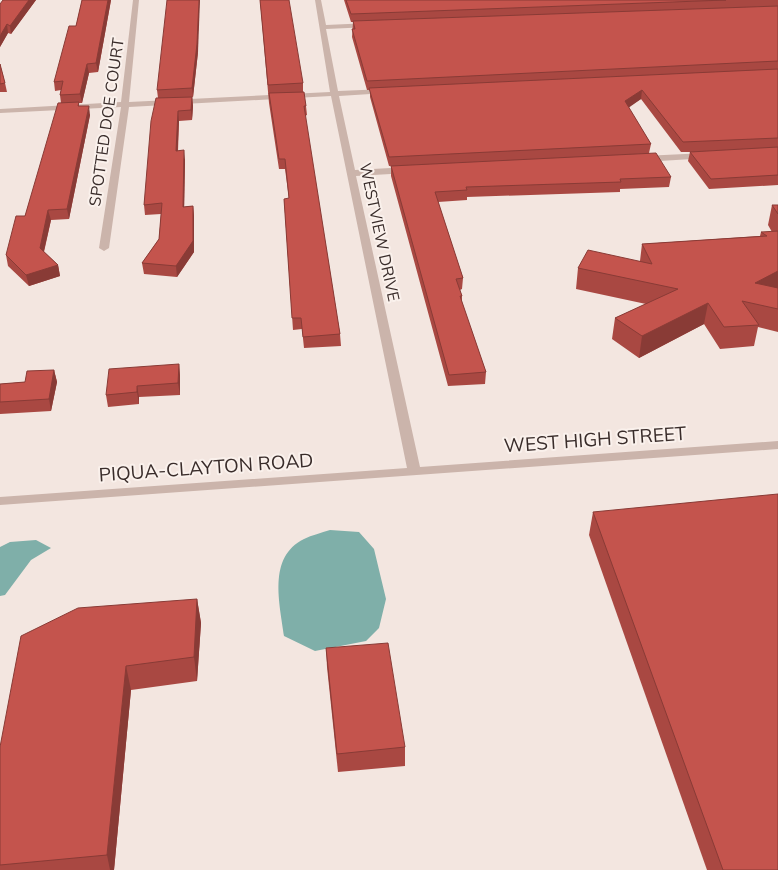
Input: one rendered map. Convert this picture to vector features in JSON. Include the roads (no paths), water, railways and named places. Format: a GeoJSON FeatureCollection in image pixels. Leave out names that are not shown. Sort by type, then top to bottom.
{"type":"FeatureCollection","features":[{"type":"Feature","properties":{"kind":"street","name":"SPOTTED DOE COURT"},"geometry":{"type":"LineString","coordinates":[[104,248],[125,104],[136,0]]}},
{"type":"Feature","properties":{"kind":"street","name":"WESTVIEW DRIVE"},"geometry":{"type":"LineString","coordinates":[[318,0],[334,93],[353,173],[414,471]]}},
{"type":"Feature","properties":{"kind":"street"},"geometry":{"type":"LineString","coordinates":[[323,27],[382,25]]}},
{"type":"Feature","properties":{"kind":"street"},"geometry":{"type":"LineString","coordinates":[[0,111],[394,91]]}},
{"type":"Feature","properties":{"kind":"street"},"geometry":{"type":"LineString","coordinates":[[630,159],[719,155]]}},
{"type":"Feature","properties":{"kind":"street"},"geometry":{"type":"LineString","coordinates":[[353,173],[422,170]]}},
{"type":"Feature","properties":{"kind":"street","name":"WEST HIGH STREET"},"geometry":{"type":"LineString","coordinates":[[414,471],[778,445]]}},
{"type":"Feature","properties":{"kind":"street","name":"PIQUA-CLAYTON ROAD"},"geometry":{"type":"LineString","coordinates":[[0,501],[414,471]]}},
{"type":"Feature","properties":{"kind":"water"},"geometry":{"type":"Polygon","coordinates":[[[330,530],[359,532],[374,549],[386,599],[379,628],[366,641],[315,651],[284,636],[279,596],[280,569],[292,547],[304,539],[330,530]]]}},
{"type":"Feature","properties":{"kind":"water"},"geometry":{"type":"Polygon","coordinates":[[[36,540],[51,548],[31,560],[5,595],[0,596],[0,547],[10,542],[36,540]]]}}]}
